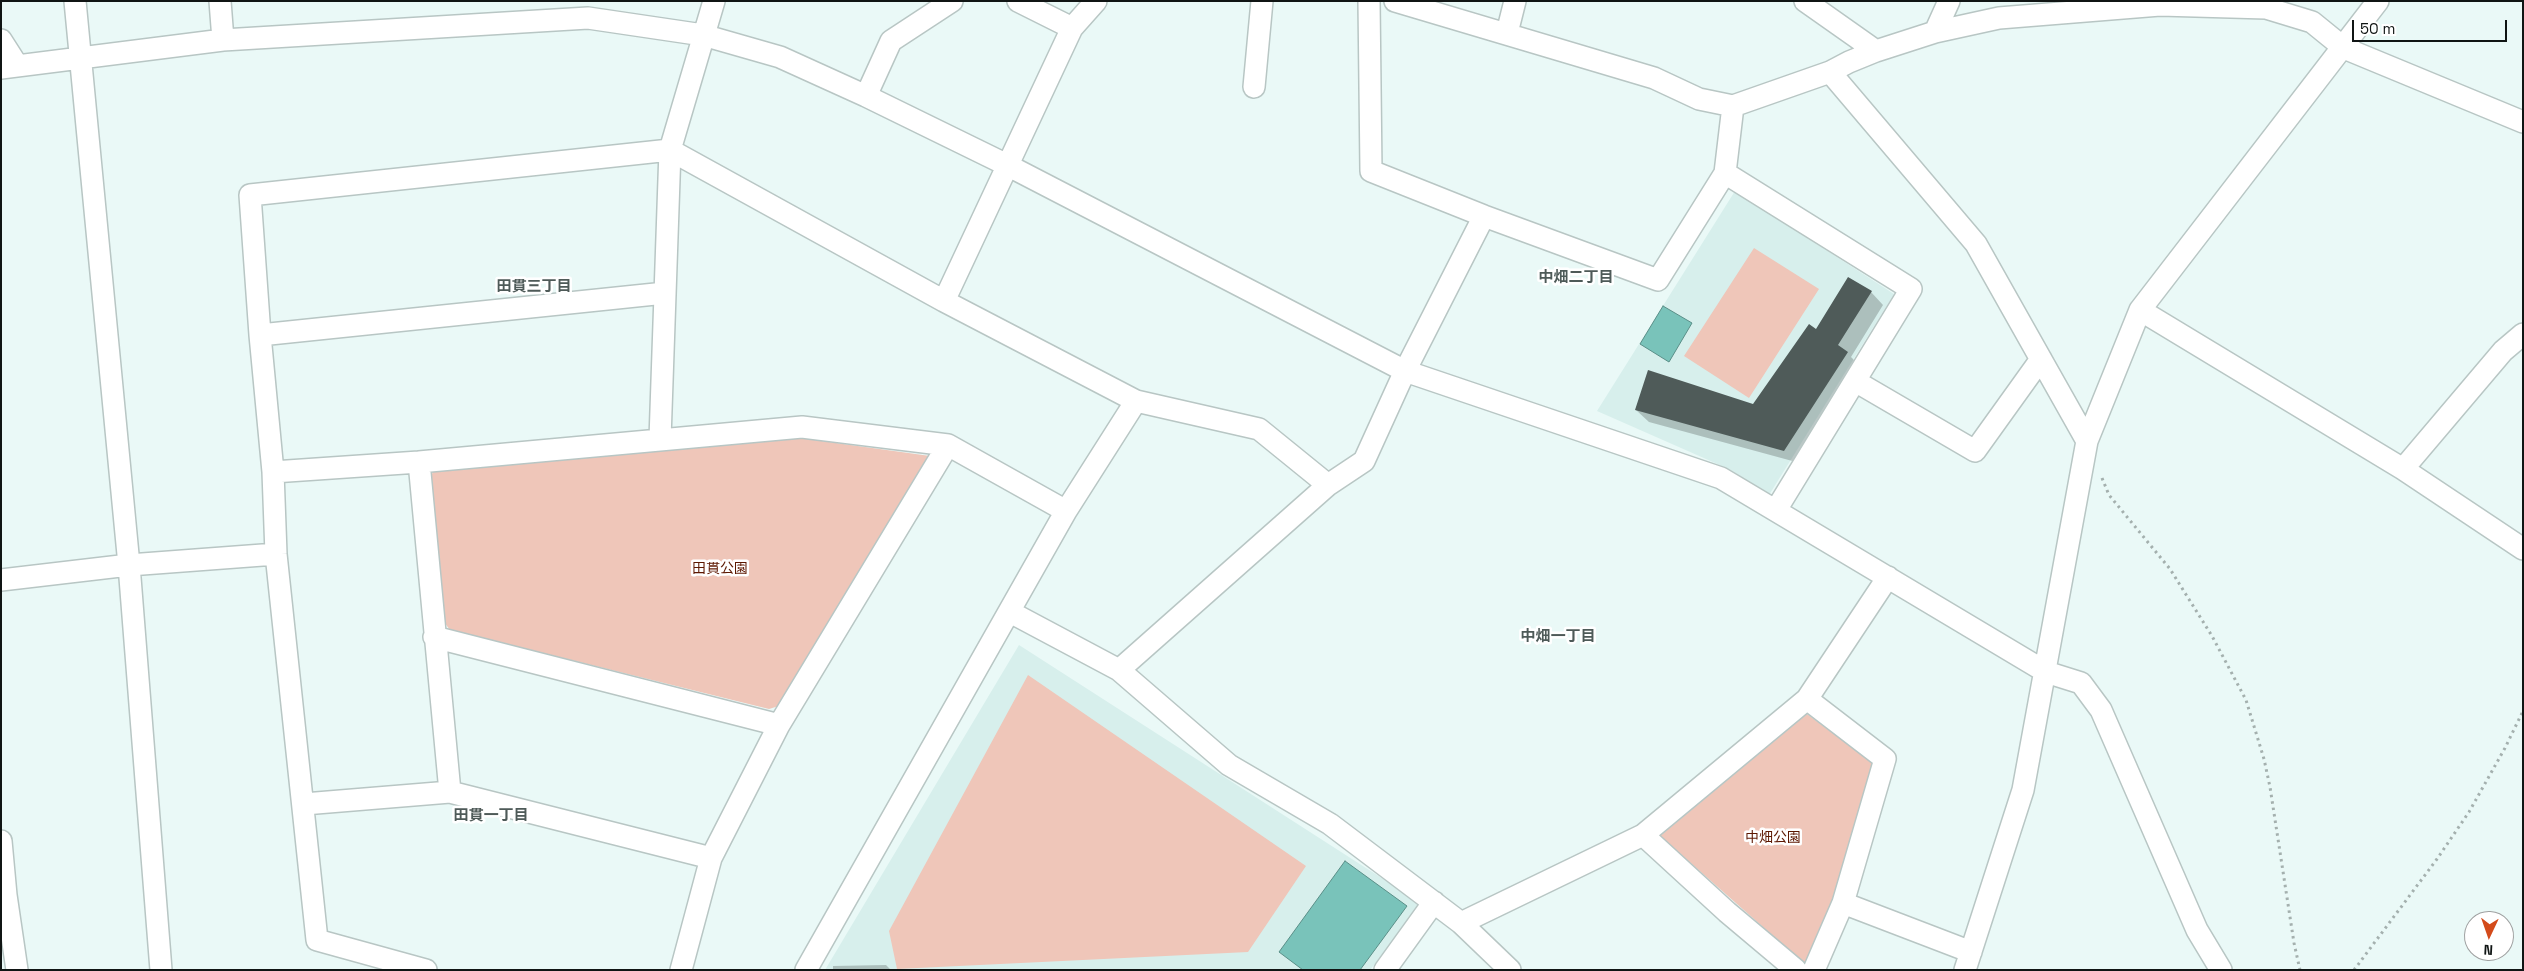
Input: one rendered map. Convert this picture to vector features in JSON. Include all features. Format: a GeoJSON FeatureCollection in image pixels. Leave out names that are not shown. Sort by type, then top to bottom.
{"type":"FeatureCollection","features":[{"type":"Feature","properties":{"kind":"street"},"geometry":{"type":"LineString","coordinates":[[76,1],[129,565],[161,970]]}},
{"type":"Feature","properties":{"kind":"street"},"geometry":{"type":"LineString","coordinates":[[220,1],[223,40]]}},
{"type":"Feature","properties":{"kind":"street"},"geometry":{"type":"LineString","coordinates":[[660,439],[670,150],[714,1]]}},
{"type":"Feature","properties":{"kind":"street"},"geometry":{"type":"LineString","coordinates":[[866,96],[891,41],[952,1]]}},
{"type":"Feature","properties":{"kind":"street"},"geometry":{"type":"LineString","coordinates":[[1018,1],[1072,28]]}},
{"type":"Feature","properties":{"kind":"street"},"geometry":{"type":"LineString","coordinates":[[944,300],[1009,166],[1072,28],[1096,1]]}},
{"type":"Feature","properties":{"kind":"street"},"geometry":{"type":"LineString","coordinates":[[1254,87],[1262,1]]}},
{"type":"Feature","properties":{"kind":"street"},"geometry":{"type":"LineString","coordinates":[[1368,1],[1371,171],[1484,216],[1658,280],[1725,173],[1733,106]]}},
{"type":"Feature","properties":{"kind":"street"},"geometry":{"type":"LineString","coordinates":[[1396,1],[1419,4],[1654,78],[1699,99],[1733,106],[1830,72],[1876,51],[1935,32],[1998,18],[2150,5],[2266,8],[2312,22],[2344,48],[2523,122]]}},
{"type":"Feature","properties":{"kind":"street"},"geometry":{"type":"LineString","coordinates":[[1507,33],[1515,1]]}},
{"type":"Feature","properties":{"kind":"street"},"geometry":{"type":"LineString","coordinates":[[1805,1],[1876,51]]}},
{"type":"Feature","properties":{"kind":"street"},"geometry":{"type":"LineString","coordinates":[[1935,32],[1949,1]]}},
{"type":"Feature","properties":{"kind":"street"},"geometry":{"type":"LineString","coordinates":[[1842,903],[1968,961],[2023,790],[2087,440],[2140,310],[2344,48],[2378,1]]}},
{"type":"Feature","properties":{"kind":"street"},"geometry":{"type":"LineString","coordinates":[[1,40],[9,66],[223,40],[588,18],[703,35],[780,57],[866,96],[1009,166],[1405,371],[1721,478],[2046,672],[2081,683],[2100,710],[2198,930],[2221,970]]}},
{"type":"Feature","properties":{"kind":"street"},"geometry":{"type":"LineString","coordinates":[[1830,72],[1976,244],[2087,440]]}},
{"type":"Feature","properties":{"kind":"street"},"geometry":{"type":"LineString","coordinates":[[426,970],[317,940],[276,554],[273,472],[260,335],[250,195],[670,150],[944,300],[1136,401],[1259,429],[1328,485]]}},
{"type":"Feature","properties":{"kind":"street"},"geometry":{"type":"LineString","coordinates":[[1725,173],[1911,289],[1776,510]]}},
{"type":"Feature","properties":{"kind":"street"},"geometry":{"type":"LineString","coordinates":[[1119,670],[1328,485],[1364,461],[1405,371],[1484,216]]}},
{"type":"Feature","properties":{"kind":"street"},"geometry":{"type":"LineString","coordinates":[[260,335],[665,294]]}},
{"type":"Feature","properties":{"kind":"street"},"geometry":{"type":"LineString","coordinates":[[2140,310],[2403,469],[2523,549]]}},
{"type":"Feature","properties":{"kind":"street"},"geometry":{"type":"LineString","coordinates":[[2403,469],[2503,351],[2523,334]]}},
{"type":"Feature","properties":{"kind":"street"},"geometry":{"type":"LineString","coordinates":[[1855,381],[1975,451],[2041,359]]}},
{"type":"Feature","properties":{"kind":"street"},"geometry":{"type":"LineString","coordinates":[[806,970],[1066,511],[1136,401]]}},
{"type":"Feature","properties":{"kind":"street"},"geometry":{"type":"LineString","coordinates":[[273,472],[419,462],[802,427],[948,445],[1066,511]]}},
{"type":"Feature","properties":{"kind":"street"},"geometry":{"type":"LineString","coordinates":[[681,970],[711,858],[779,725],[948,445]]}},
{"type":"Feature","properties":{"kind":"street"},"geometry":{"type":"LineString","coordinates":[[419,462],[450,792]]}},
{"type":"Feature","properties":{"kind":"street"},"geometry":{"type":"LineString","coordinates":[[1,580],[129,565],[276,554]]}},
{"type":"Feature","properties":{"kind":"street"},"geometry":{"type":"LineString","coordinates":[[1461,923],[1643,835],[1807,699],[1888,577]]}},
{"type":"Feature","properties":{"kind":"street"},"geometry":{"type":"LineString","coordinates":[[1010,612],[1119,670],[1229,765],[1330,824],[1461,923],[1510,970]]}},
{"type":"Feature","properties":{"kind":"street"},"geometry":{"type":"LineString","coordinates":[[434,637],[779,725]]}},
{"type":"Feature","properties":{"kind":"street"},"geometry":{"type":"LineString","coordinates":[[1807,699],[1885,759],[1842,903],[1814,970]]}},
{"type":"Feature","properties":{"kind":"street"},"geometry":{"type":"LineString","coordinates":[[304,804],[450,792],[711,858]]}},
{"type":"Feature","properties":{"kind":"street"},"geometry":{"type":"LineString","coordinates":[[1643,835],[1727,912],[1796,970]]}},
{"type":"Feature","properties":{"kind":"street"},"geometry":{"type":"LineString","coordinates":[[1,841],[4,895],[18,970]]}},
{"type":"Feature","properties":{"kind":"street"},"geometry":{"type":"LineString","coordinates":[[1384,970],[1434,902]]}},
{"type":"Feature","properties":{"kind":"path"},"geometry":{"type":"LineString","coordinates":[[2102,476],[2109,495],[2170,569],[2212,636],[2246,700],[2264,759],[2270,787],[2294,943],[2300,970]]}},
{"type":"Feature","properties":{"kind":"path"},"geometry":{"type":"LineString","coordinates":[[2354,970],[2437,859],[2469,812],[2505,748],[2523,711]]}},
{"type":"Feature","properties":{"kind":"shaded area"},"geometry":{"type":"Polygon","coordinates":[[[1735,191],[1894,294],[1769,495],[1731,470],[1597,411],[1735,191]]]}},
{"type":"Feature","properties":{"kind":"shaded area"},"geometry":{"type":"Polygon","coordinates":[[[1019,645],[1422,904],[1370,970],[825,970],[1019,645]]]}},
{"type":"Feature","properties":{"kind":"green space"},"geometry":{"type":"Polygon","coordinates":[[[1754,248],[1819,289],[1749,398],[1684,356],[1754,248]]]}},
{"type":"Feature","properties":{"kind":"green space","name":"田貫公園"},"geometry":{"type":"Polygon","coordinates":[[[800,438],[930,456],[782,705],[769,709],[450,630],[441,618],[430,480],[433,471],[800,438]]]}},
{"type":"Feature","properties":{"kind":"green space"},"geometry":{"type":"Polygon","coordinates":[[[1028,675],[1306,866],[1248,952],[897,969],[889,931],[1028,675]]]}},
{"type":"Feature","properties":{"kind":"green space","name":"中畑公園"},"geometry":{"type":"Polygon","coordinates":[[[1807,714],[1873,763],[1833,898],[1806,965],[1660,836],[1807,714]]]}},
{"type":"Feature","properties":{"kind":"water"},"geometry":{"type":"Polygon","coordinates":[[[1663,306],[1692,323],[1669,362],[1640,344],[1663,306]]]}},
{"type":"Feature","properties":{"kind":"water"},"geometry":{"type":"Polygon","coordinates":[[[1345,861],[1407,906],[1360,970],[1303,970],[1279,952],[1345,861]]]}},
{"type":"Feature","properties":{"kind":"building"},"geometry":{"type":"Polygon","coordinates":[[[1848,277],[1872,291],[1838,345],[1848,352],[1784,451],[1635,410],[1648,370],[1753,404],[1809,324],[1816,329],[1848,277]]]}},
{"type":"Feature","properties":{"kind":"district","name":"中畑二丁目"},"geometry":{"type":"Point","coordinates":[1576,278]}},
{"type":"Feature","properties":{"kind":"district","name":"田貫三丁目"},"geometry":{"type":"Point","coordinates":[534,287]}},
{"type":"Feature","properties":{"kind":"district","name":"中畑一丁目"},"geometry":{"type":"Point","coordinates":[1558,637]}},
{"type":"Feature","properties":{"kind":"district","name":"田貫一丁目"},"geometry":{"type":"Point","coordinates":[491,816]}}]}
